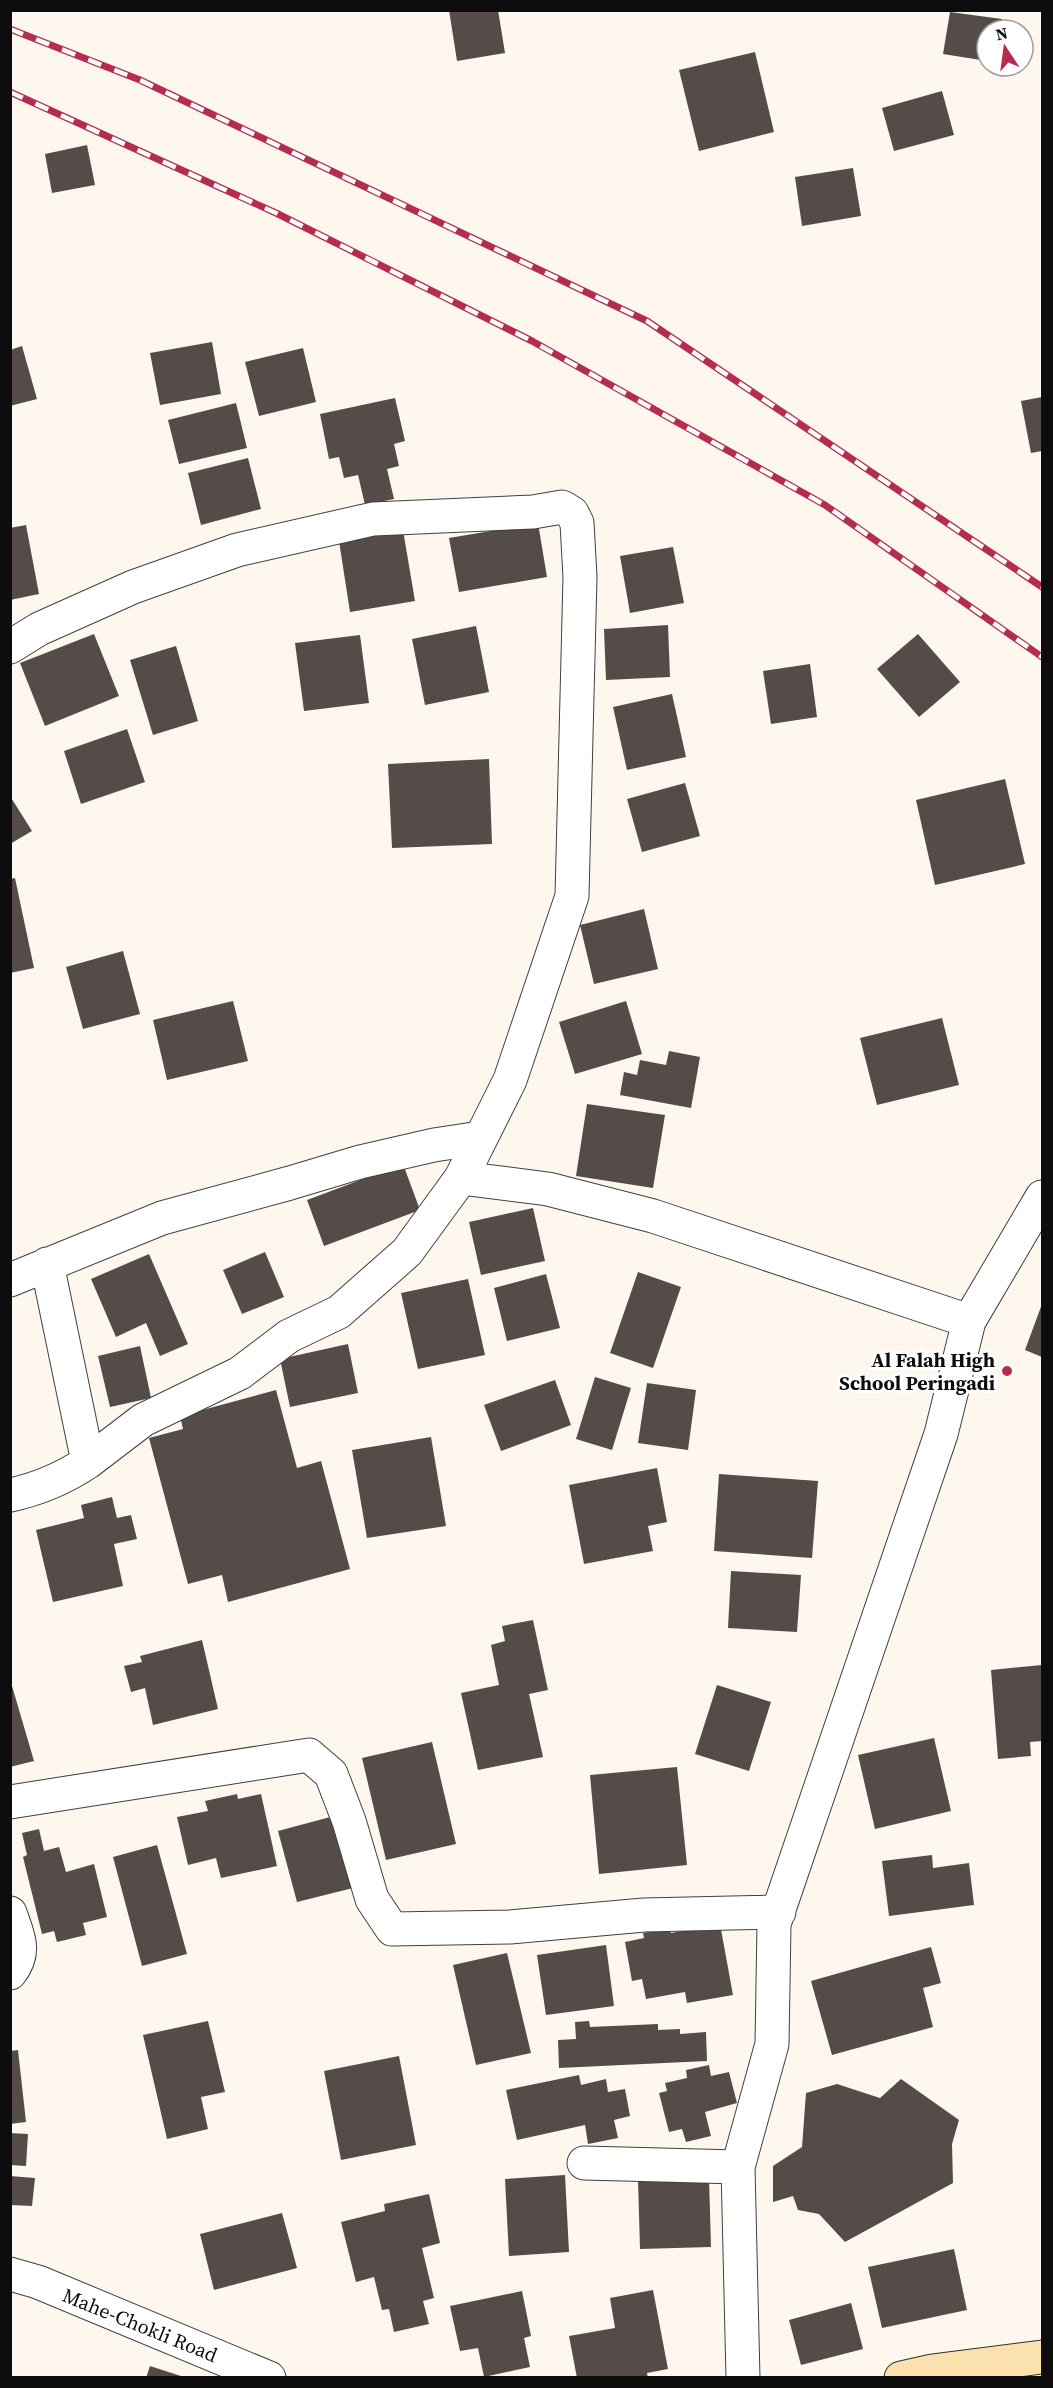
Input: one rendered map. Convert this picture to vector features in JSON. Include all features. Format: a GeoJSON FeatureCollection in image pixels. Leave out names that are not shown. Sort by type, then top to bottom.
{"type":"FeatureCollection","features":[{"type":"Feature","properties":{"kind":"main road"},"geometry":{"type":"LineString","coordinates":[[901,2378],[932,2371],[1042,2358]]}},
{"type":"Feature","properties":{"kind":"street"},"geometry":{"type":"LineString","coordinates":[[10,648],[39,629],[133,587],[237,550],[374,519],[512,513],[562,507],[572,513],[577,523],[580,577],[572,896],[510,1080],[461,1178],[407,1252],[339,1312],[289,1336],[240,1373],[143,1420],[72,1473],[31,1491],[10,1495]]}},
{"type":"Feature","properties":{"kind":"street"},"geometry":{"type":"LineString","coordinates":[[10,1280],[162,1218],[360,1162],[434,1144],[480,1138]]}},
{"type":"Feature","properties":{"kind":"street"},"geometry":{"type":"LineString","coordinates":[[461,1178],[548,1189],[653,1216],[969,1321]]}},
{"type":"Feature","properties":{"kind":"street"},"geometry":{"type":"LineString","coordinates":[[744,2378],[738,2167],[772,2044],[774,1924],[941,1434],[969,1321],[1042,1197]]}},
{"type":"Feature","properties":{"kind":"street"},"geometry":{"type":"LineString","coordinates":[[47,1264],[88,1462]]}},
{"type":"Feature","properties":{"kind":"street"},"geometry":{"type":"LineString","coordinates":[[10,1802],[309,1755],[331,1774],[349,1821],[372,1899],[392,1929],[510,1927],[644,1915],[779,1912]]}},
{"type":"Feature","properties":{"kind":"street"},"geometry":{"type":"LineString","coordinates":[[10,1913],[21,1950],[19,1962],[10,1973]]}},
{"type":"Feature","properties":{"kind":"street"},"geometry":{"type":"LineString","coordinates":[[584,2163],[738,2167]]}},
{"type":"Feature","properties":{"kind":"street","name":"Mahe-Chokli Road"},"geometry":{"type":"LineString","coordinates":[[10,2274],[38,2283],[269,2378]]}},
{"type":"Feature","properties":{"kind":"building"},"geometry":{"type":"Polygon","coordinates":[[[449,10],[498,10],[505,53],[457,61],[449,10]]]}},
{"type":"Feature","properties":{"kind":"building"},"geometry":{"type":"Polygon","coordinates":[[[950,12],[995,18],[975,18],[975,59],[943,54],[950,12]]]}},
{"type":"Feature","properties":{"kind":"building"},"geometry":{"type":"Polygon","coordinates":[[[755,52],[774,132],[699,151],[679,70],[755,52]]]}},
{"type":"Feature","properties":{"kind":"building"},"geometry":{"type":"Polygon","coordinates":[[[942,91],[954,135],[894,151],[882,108],[942,91]]]}},
{"type":"Feature","properties":{"kind":"building"},"geometry":{"type":"Polygon","coordinates":[[[87,145],[95,185],[52,193],[45,154],[87,145]]]}},
{"type":"Feature","properties":{"kind":"building"},"geometry":{"type":"Polygon","coordinates":[[[853,168],[861,216],[802,226],[795,177],[853,168]]]}},
{"type":"Feature","properties":{"kind":"building"},"geometry":{"type":"Polygon","coordinates":[[[212,342],[221,394],[160,405],[150,353],[212,342]]]}},
{"type":"Feature","properties":{"kind":"building"},"geometry":{"type":"Polygon","coordinates":[[[22,346],[37,399],[10,406],[10,350],[22,346]]]}},
{"type":"Feature","properties":{"kind":"building"},"geometry":{"type":"Polygon","coordinates":[[[303,348],[316,402],[259,416],[245,362],[303,348]]]}},
{"type":"Feature","properties":{"kind":"building"},"geometry":{"type":"Polygon","coordinates":[[[1042,397],[1042,451],[1031,453],[1021,401],[1042,397]]]}},
{"type":"Feature","properties":{"kind":"building"},"geometry":{"type":"Polygon","coordinates":[[[395,398],[405,441],[394,444],[399,466],[387,469],[394,499],[365,505],[358,475],[344,478],[339,457],[329,459],[320,414],[395,398]]]}},
{"type":"Feature","properties":{"kind":"building"},"geometry":{"type":"Polygon","coordinates":[[[236,403],[247,448],[179,464],[168,420],[236,403]]]}},
{"type":"Feature","properties":{"kind":"building"},"geometry":{"type":"Polygon","coordinates":[[[248,458],[261,509],[201,525],[188,473],[248,458]]]}},
{"type":"Feature","properties":{"kind":"building"},"geometry":{"type":"Polygon","coordinates":[[[538,523],[547,577],[459,592],[449,538],[538,523]]]}},
{"type":"Feature","properties":{"kind":"building"},"geometry":{"type":"Polygon","coordinates":[[[26,525],[39,594],[10,600],[10,528],[26,525]]]}},
{"type":"Feature","properties":{"kind":"building"},"geometry":{"type":"Polygon","coordinates":[[[403,530],[415,601],[350,612],[339,541],[403,530]]]}},
{"type":"Feature","properties":{"kind":"building"},"geometry":{"type":"Polygon","coordinates":[[[673,547],[684,603],[630,613],[620,556],[673,547]]]}},
{"type":"Feature","properties":{"kind":"building"},"geometry":{"type":"Polygon","coordinates":[[[668,625],[670,677],[606,680],[604,629],[668,625]]]}},
{"type":"Feature","properties":{"kind":"building"},"geometry":{"type":"Polygon","coordinates":[[[476,626],[489,692],[425,705],[412,639],[476,626]]]}},
{"type":"Feature","properties":{"kind":"building"},"geometry":{"type":"Polygon","coordinates":[[[94,634],[119,696],[45,726],[20,663],[94,634]]]}},
{"type":"Feature","properties":{"kind":"building"},"geometry":{"type":"Polygon","coordinates":[[[918,634],[960,682],[919,717],[877,669],[918,634]]]}},
{"type":"Feature","properties":{"kind":"building"},"geometry":{"type":"Polygon","coordinates":[[[360,635],[369,703],[304,711],[295,643],[360,635]]]}},
{"type":"Feature","properties":{"kind":"building"},"geometry":{"type":"Polygon","coordinates":[[[176,646],[198,721],[153,735],[130,660],[176,646]]]}},
{"type":"Feature","properties":{"kind":"building"},"geometry":{"type":"Polygon","coordinates":[[[810,664],[817,717],[771,724],[763,671],[810,664]]]}},
{"type":"Feature","properties":{"kind":"building"},"geometry":{"type":"Polygon","coordinates":[[[672,694],[686,757],[627,770],[613,707],[672,694]]]}},
{"type":"Feature","properties":{"kind":"building"},"geometry":{"type":"Polygon","coordinates":[[[127,729],[145,782],[81,804],[64,751],[127,729]]]}},
{"type":"Feature","properties":{"kind":"building"},"geometry":{"type":"Polygon","coordinates":[[[489,759],[492,844],[392,848],[388,764],[489,759]]]}},
{"type":"Feature","properties":{"kind":"building"},"geometry":{"type":"Polygon","coordinates":[[[1005,779],[1025,864],[935,885],[916,800],[1005,779]]]}},
{"type":"Feature","properties":{"kind":"building"},"geometry":{"type":"Polygon","coordinates":[[[685,783],[700,836],[642,852],[627,799],[685,783]]]}},
{"type":"Feature","properties":{"kind":"building"},"geometry":{"type":"Polygon","coordinates":[[[10,796],[32,831],[10,844],[10,796]]]}},
{"type":"Feature","properties":{"kind":"building"},"geometry":{"type":"Polygon","coordinates":[[[15,878],[34,968],[10,973],[10,879],[15,878]]]}},
{"type":"Feature","properties":{"kind":"building"},"geometry":{"type":"Polygon","coordinates":[[[644,909],[658,969],[594,984],[580,925],[644,909]]]}},
{"type":"Feature","properties":{"kind":"building"},"geometry":{"type":"Polygon","coordinates":[[[123,951],[140,1014],[83,1029],[66,967],[123,951]]]}},
{"type":"Feature","properties":{"kind":"building"},"geometry":{"type":"Polygon","coordinates":[[[233,1001],[248,1061],[167,1080],[153,1020],[233,1001]]]}},
{"type":"Feature","properties":{"kind":"building"},"geometry":{"type":"Polygon","coordinates":[[[626,1001],[642,1054],[575,1074],[559,1022],[626,1001]]]}},
{"type":"Feature","properties":{"kind":"building"},"geometry":{"type":"Polygon","coordinates":[[[942,1018],[959,1085],[877,1105],[860,1038],[942,1018]]]}},
{"type":"Feature","properties":{"kind":"building"},"geometry":{"type":"Polygon","coordinates":[[[669,1051],[700,1057],[691,1108],[620,1095],[624,1072],[637,1075],[640,1060],[666,1065],[669,1051]]]}},
{"type":"Feature","properties":{"kind":"building"},"geometry":{"type":"Polygon","coordinates":[[[587,1104],[665,1115],[653,1188],[576,1176],[587,1104]]]}},
{"type":"Feature","properties":{"kind":"building"},"geometry":{"type":"Polygon","coordinates":[[[403,1164],[420,1210],[324,1246],[307,1200],[403,1164]]]}},
{"type":"Feature","properties":{"kind":"building"},"geometry":{"type":"Polygon","coordinates":[[[533,1208],[545,1261],[481,1275],[469,1222],[533,1208]]]}},
{"type":"Feature","properties":{"kind":"building"},"geometry":{"type":"Polygon","coordinates":[[[265,1252],[284,1297],[242,1314],[223,1270],[265,1252]]]}},
{"type":"Feature","properties":{"kind":"building"},"geometry":{"type":"Polygon","coordinates":[[[149,1254],[188,1344],[160,1356],[146,1323],[116,1337],[91,1279],[149,1254]]]}},
{"type":"Feature","properties":{"kind":"building"},"geometry":{"type":"Polygon","coordinates":[[[638,1272],[681,1287],[653,1368],[610,1353],[638,1272]]]}},
{"type":"Feature","properties":{"kind":"building"},"geometry":{"type":"Polygon","coordinates":[[[546,1274],[560,1328],[507,1341],[494,1288],[546,1274]]]}},
{"type":"Feature","properties":{"kind":"building"},"geometry":{"type":"Polygon","coordinates":[[[468,1279],[485,1355],[418,1369],[401,1293],[468,1279]]]}},
{"type":"Feature","properties":{"kind":"building"},"geometry":{"type":"Polygon","coordinates":[[[1042,1304],[1042,1357],[1025,1350],[1042,1304]]]}},
{"type":"Feature","properties":{"kind":"building"},"geometry":{"type":"Polygon","coordinates":[[[348,1344],[358,1393],[290,1407],[280,1359],[348,1344]]]}},
{"type":"Feature","properties":{"kind":"building"},"geometry":{"type":"Polygon","coordinates":[[[140,1346],[151,1398],[110,1407],[98,1356],[140,1346]]]}},
{"type":"Feature","properties":{"kind":"building"},"geometry":{"type":"Polygon","coordinates":[[[595,1377],[631,1388],[612,1450],[576,1439],[595,1377]]]}},
{"type":"Feature","properties":{"kind":"building"},"geometry":{"type":"Polygon","coordinates":[[[555,1380],[571,1425],[501,1451],[484,1405],[555,1380]]]}},
{"type":"Feature","properties":{"kind":"building"},"geometry":{"type":"Polygon","coordinates":[[[647,1383],[696,1390],[688,1450],[638,1443],[647,1383]]]}},
{"type":"Feature","properties":{"kind":"building"},"geometry":{"type":"Polygon","coordinates":[[[276,1390],[297,1468],[321,1461],[350,1569],[228,1602],[222,1575],[188,1584],[149,1438],[183,1429],[180,1416],[276,1390]]]}},
{"type":"Feature","properties":{"kind":"building"},"geometry":{"type":"Polygon","coordinates":[[[431,1437],[446,1526],[367,1538],[352,1450],[431,1437]]]}},
{"type":"Feature","properties":{"kind":"building"},"geometry":{"type":"Polygon","coordinates":[[[657,1468],[667,1522],[648,1526],[653,1551],[584,1564],[569,1485],[657,1468]]]}},
{"type":"Feature","properties":{"kind":"building"},"geometry":{"type":"Polygon","coordinates":[[[719,1474],[818,1481],[812,1558],[714,1551],[719,1474]]]}},
{"type":"Feature","properties":{"kind":"building"},"geometry":{"type":"Polygon","coordinates":[[[112,1497],[117,1518],[131,1515],[137,1539],[114,1544],[123,1586],[53,1602],[36,1530],[84,1518],[81,1505],[112,1497]]]}},
{"type":"Feature","properties":{"kind":"building"},"geometry":{"type":"Polygon","coordinates":[[[731,1571],[801,1575],[797,1632],[728,1628],[731,1571]]]}},
{"type":"Feature","properties":{"kind":"building"},"geometry":{"type":"Polygon","coordinates":[[[533,1620],[548,1690],[529,1694],[543,1757],[478,1770],[461,1693],[499,1685],[491,1645],[505,1641],[502,1626],[533,1620]]]}},
{"type":"Feature","properties":{"kind":"building"},"geometry":{"type":"Polygon","coordinates":[[[202,1640],[218,1709],[153,1725],[145,1688],[131,1692],[124,1666],[142,1662],[140,1656],[202,1640]]]}},
{"type":"Feature","properties":{"kind":"building"},"geometry":{"type":"Polygon","coordinates":[[[1042,1665],[1042,1741],[1030,1742],[1031,1756],[998,1759],[991,1670],[1042,1665]]]}},
{"type":"Feature","properties":{"kind":"building"},"geometry":{"type":"Polygon","coordinates":[[[10,1679],[34,1761],[10,1767],[10,1679]]]}},
{"type":"Feature","properties":{"kind":"building"},"geometry":{"type":"Polygon","coordinates":[[[717,1685],[771,1702],[749,1771],[695,1754],[717,1685]]]}},
{"type":"Feature","properties":{"kind":"building"},"geometry":{"type":"Polygon","coordinates":[[[934,1738],[951,1811],[875,1829],[858,1755],[934,1738]]]}},
{"type":"Feature","properties":{"kind":"building"},"geometry":{"type":"Polygon","coordinates":[[[432,1742],[456,1844],[386,1860],[362,1758],[432,1742]]]}},
{"type":"Feature","properties":{"kind":"building"},"geometry":{"type":"Polygon","coordinates":[[[677,1767],[687,1865],[599,1874],[590,1775],[677,1767]]]}},
{"type":"Feature","properties":{"kind":"building"},"geometry":{"type":"Polygon","coordinates":[[[237,1794],[238,1799],[261,1794],[277,1866],[221,1878],[216,1858],[188,1865],[177,1817],[208,1811],[205,1801],[237,1794]]]}},
{"type":"Feature","properties":{"kind":"building"},"geometry":{"type":"Polygon","coordinates":[[[334,1816],[353,1888],[297,1902],[278,1831],[334,1816]]]}},
{"type":"Feature","properties":{"kind":"building"},"geometry":{"type":"Polygon","coordinates":[[[39,1829],[44,1851],[59,1847],[66,1872],[94,1864],[107,1917],[83,1923],[86,1935],[57,1942],[54,1931],[42,1934],[23,1857],[27,1855],[22,1833],[39,1829]]]}},
{"type":"Feature","properties":{"kind":"building"},"geometry":{"type":"Polygon","coordinates":[[[157,1845],[187,1954],[142,1966],[113,1857],[157,1845]]]}},
{"type":"Feature","properties":{"kind":"building"},"geometry":{"type":"Polygon","coordinates":[[[932,1855],[933,1868],[969,1863],[974,1905],[889,1916],[882,1861],[932,1855]]]}},
{"type":"Feature","properties":{"kind":"building"},"geometry":{"type":"Polygon","coordinates":[[[720,1924],[733,1995],[687,2003],[685,1992],[646,1999],[642,1979],[632,1981],[625,1942],[644,1938],[643,1933],[670,1928],[671,1933],[720,1924]]]}},
{"type":"Feature","properties":{"kind":"building"},"geometry":{"type":"Polygon","coordinates":[[[606,1945],[614,2006],[546,2015],[537,1955],[606,1945]]]}},
{"type":"Feature","properties":{"kind":"building"},"geometry":{"type":"Polygon","coordinates":[[[931,1947],[941,1983],[923,1988],[933,2027],[832,2055],[811,1981],[931,1947]]]}},
{"type":"Feature","properties":{"kind":"building"},"geometry":{"type":"Polygon","coordinates":[[[507,1953],[531,2053],[476,2065],[453,1965],[507,1953]]]}},
{"type":"Feature","properties":{"kind":"building"},"geometry":{"type":"Polygon","coordinates":[[[208,2021],[225,2092],[201,2097],[208,2129],[167,2139],[143,2035],[208,2021]]]}},
{"type":"Feature","properties":{"kind":"building"},"geometry":{"type":"Polygon","coordinates":[[[589,2021],[590,2027],[658,2024],[658,2030],[680,2029],[680,2034],[706,2032],[707,2061],[559,2068],[558,2040],[576,2039],[575,2022],[589,2021]]]}},
{"type":"Feature","properties":{"kind":"building"},"geometry":{"type":"Polygon","coordinates":[[[18,2050],[26,2122],[10,2124],[10,2051],[18,2050]]]}},
{"type":"Feature","properties":{"kind":"building"},"geometry":{"type":"Polygon","coordinates":[[[399,2056],[416,2145],[341,2160],[324,2071],[399,2056]]]}},
{"type":"Feature","properties":{"kind":"building"},"geometry":{"type":"Polygon","coordinates":[[[709,2065],[711,2076],[729,2072],[737,2103],[705,2112],[711,2136],[686,2142],[682,2129],[669,2132],[659,2093],[667,2091],[665,2083],[687,2078],[686,2070],[709,2065]]]}},
{"type":"Feature","properties":{"kind":"building"},"geometry":{"type":"Polygon","coordinates":[[[579,2075],[581,2085],[606,2079],[608,2092],[625,2089],[630,2116],[614,2120],[618,2138],[588,2144],[585,2125],[517,2140],[506,2090],[579,2075]]]}},
{"type":"Feature","properties":{"kind":"building"},"geometry":{"type":"Polygon","coordinates":[[[901,2079],[959,2120],[952,2144],[953,2183],[845,2242],[819,2214],[798,2210],[793,2196],[773,2202],[773,2166],[802,2147],[806,2093],[837,2084],[880,2098],[901,2079]]]}},
{"type":"Feature","properties":{"kind":"building"},"geometry":{"type":"Polygon","coordinates":[[[10,2133],[28,2134],[26,2166],[10,2165],[10,2133]]]}},
{"type":"Feature","properties":{"kind":"building"},"geometry":{"type":"Polygon","coordinates":[[[565,2175],[569,2252],[509,2256],[505,2179],[565,2175]]]}},
{"type":"Feature","properties":{"kind":"building"},"geometry":{"type":"Polygon","coordinates":[[[10,2176],[35,2178],[32,2206],[10,2205],[10,2176]]]}},
{"type":"Feature","properties":{"kind":"building"},"geometry":{"type":"Polygon","coordinates":[[[709,2177],[711,2247],[640,2249],[638,2180],[709,2177]]]}},
{"type":"Feature","properties":{"kind":"building"},"geometry":{"type":"Polygon","coordinates":[[[429,2194],[440,2243],[422,2248],[434,2298],[423,2301],[429,2324],[394,2332],[389,2309],[382,2310],[374,2277],[356,2282],[341,2222],[385,2211],[384,2204],[429,2194]]]}},
{"type":"Feature","properties":{"kind":"building"},"geometry":{"type":"Polygon","coordinates":[[[282,2213],[297,2268],[214,2290],[200,2234],[282,2213]]]}},
{"type":"Feature","properties":{"kind":"building"},"geometry":{"type":"Polygon","coordinates":[[[954,2249],[967,2310],[882,2328],[868,2267],[954,2249]]]}},
{"type":"Feature","properties":{"kind":"building"},"geometry":{"type":"Polygon","coordinates":[[[653,2290],[668,2369],[647,2373],[648,2378],[577,2378],[569,2336],[615,2328],[610,2298],[653,2290]]]}},
{"type":"Feature","properties":{"kind":"building"},"geometry":{"type":"Polygon","coordinates":[[[522,2291],[531,2336],[524,2338],[530,2367],[484,2377],[478,2348],[460,2351],[450,2306],[522,2291]]]}},
{"type":"Feature","properties":{"kind":"building"},"geometry":{"type":"Polygon","coordinates":[[[851,2303],[863,2349],[801,2365],[789,2320],[851,2303]]]}},
{"type":"Feature","properties":{"kind":"building"},"geometry":{"type":"Polygon","coordinates":[[[150,2366],[184,2377],[184,2378],[146,2378],[150,2366]]]}},
{"type":"Feature","properties":{"kind":"railway"},"geometry":{"type":"LineString","coordinates":[[10,29],[140,80],[647,321],[1042,587]]}},
{"type":"Feature","properties":{"kind":"railway"},"geometry":{"type":"LineString","coordinates":[[10,92],[276,213],[532,341],[825,505],[1042,657]]}},
{"type":"Feature","properties":{"kind":"place","name":"Al Falah High School Peringadi"},"geometry":{"type":"Point","coordinates":[1007,1371]}}]}
